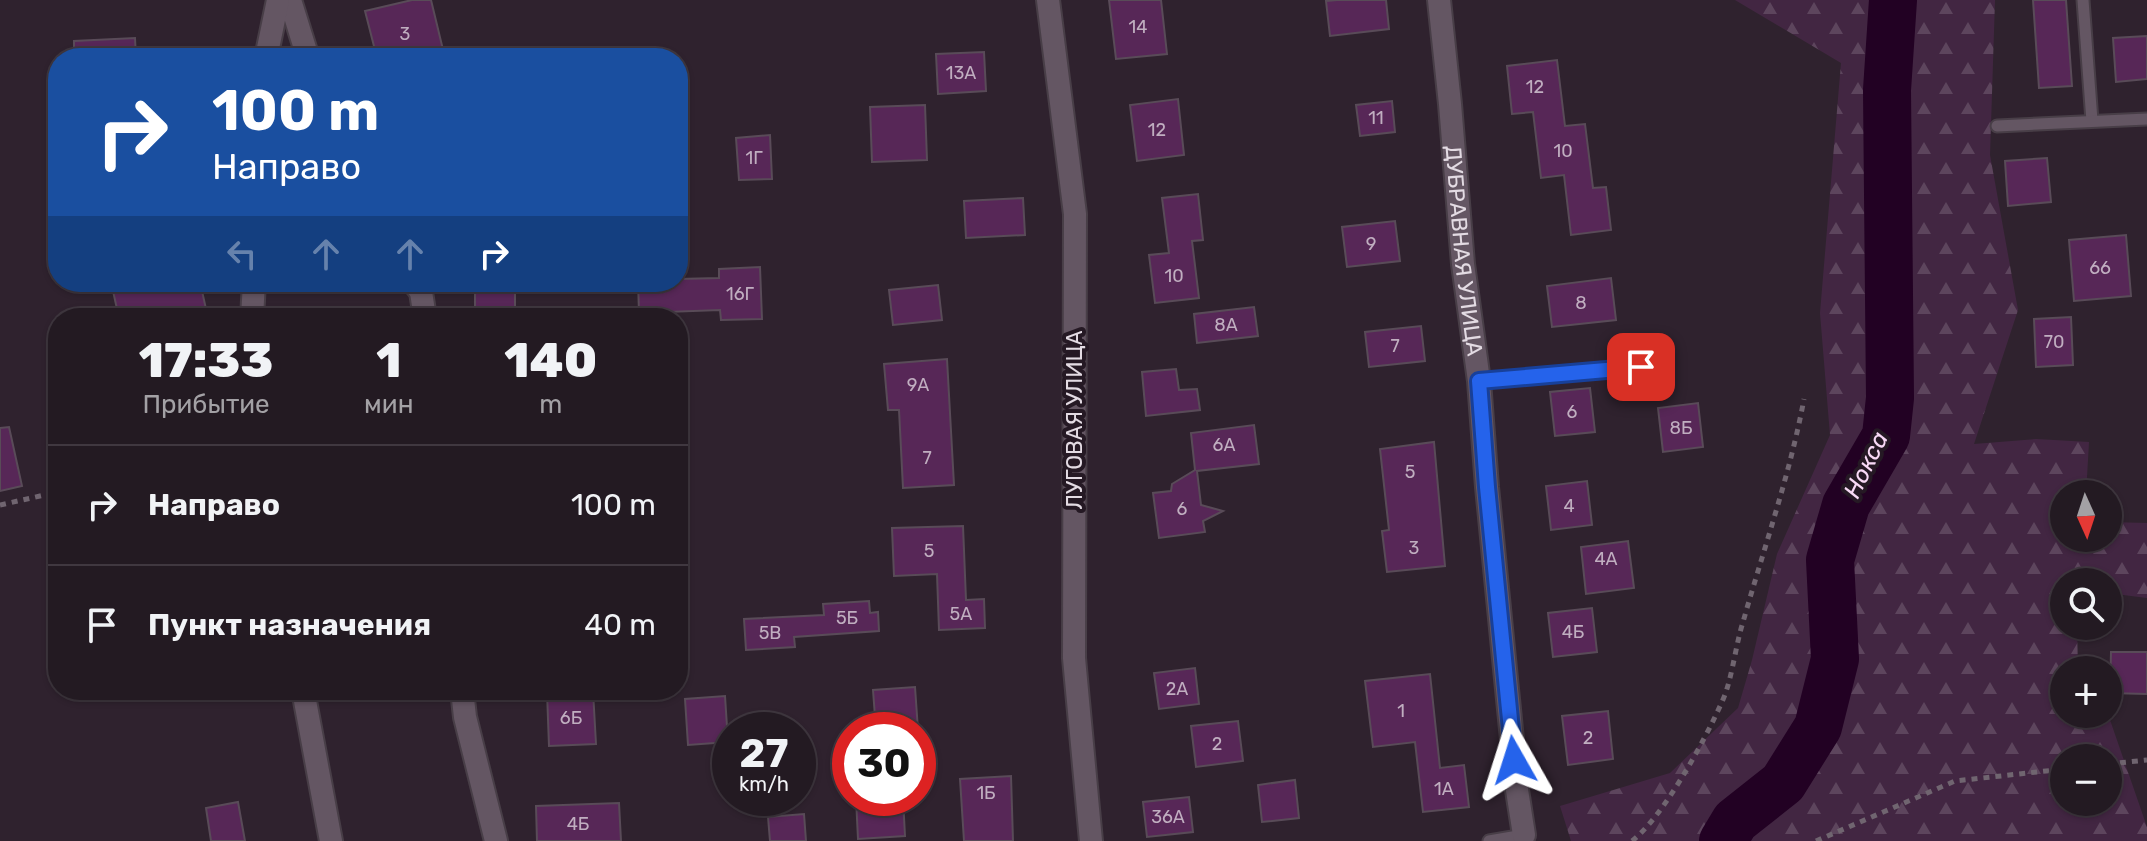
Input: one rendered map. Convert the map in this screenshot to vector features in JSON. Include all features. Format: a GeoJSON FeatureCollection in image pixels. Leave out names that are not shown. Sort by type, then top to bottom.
{"type":"FeatureCollection","features":[{"type":"Feature","properties":{"kind":"street"},"geometry":{"type":"LineString","coordinates":[[268,48],[278,0]]}},
{"type":"Feature","properties":{"kind":"street"},"geometry":{"type":"LineString","coordinates":[[290,0],[305,48]]}},
{"type":"Feature","properties":{"kind":"street","name":"ЛУГОВАЯ УЛИЦА"},"geometry":{"type":"LineString","coordinates":[[1048,0],[1075,214],[1074,658],[1091,841]]}},
{"type":"Feature","properties":{"kind":"street","name":"ДУБРАВНАЯ УЛИЦА"},"geometry":{"type":"LineString","coordinates":[[1439,0],[1463,264],[1479,381],[1488,502],[1524,835]]}},
{"type":"Feature","properties":{"kind":"street"},"geometry":{"type":"LineString","coordinates":[[305,700],[331,841]]}},
{"type":"Feature","properties":{"kind":"street"},"geometry":{"type":"LineString","coordinates":[[463,700],[496,841]]}},
{"type":"Feature","properties":{"kind":"lane"},"geometry":{"type":"LineString","coordinates":[[2083,0],[2092,121]]}},
{"type":"Feature","properties":{"kind":"lane"},"geometry":{"type":"LineString","coordinates":[[1997,126],[2147,119]]}},
{"type":"Feature","properties":{"kind":"lane"},"geometry":{"type":"LineString","coordinates":[[1479,381],[1641,367]]}},
{"type":"Feature","properties":{"kind":"lane"},"geometry":{"type":"LineString","coordinates":[[1489,841],[1524,835]]}},
{"type":"Feature","properties":{"kind":"path"},"geometry":{"type":"LineString","coordinates":[[1632,841],[1645,831],[1682,776],[1723,702],[1797,435],[1804,399]]}},
{"type":"Feature","properties":{"kind":"path"},"geometry":{"type":"LineString","coordinates":[[0,505],[48,494]]}},
{"type":"Feature","properties":{"kind":"path"},"geometry":{"type":"LineString","coordinates":[[2122,763],[2147,760]]}},
{"type":"Feature","properties":{"kind":"path"},"geometry":{"type":"LineString","coordinates":[[1816,841],[1955,781],[2050,771]]}},
{"type":"Feature","properties":{"kind":"green space"},"geometry":{"type":"Polygon","coordinates":[[[1735,0],[1995,0],[1990,155],[2018,310],[1974,444],[2036,439],[2089,442],[2087,480],[2050,480],[2050,552],[2122,552],[2122,522],[2147,523],[2147,598],[2122,595],[2122,568],[2050,568],[2050,640],[2077,640],[2078,656],[2050,656],[2050,728],[2113,728],[2118,744],[2050,744],[2050,816],[2122,816],[2122,755],[2147,827],[2147,841],[1571,841],[1560,806],[1670,773],[1738,708],[1777,554],[1830,435],[1820,313],[1841,63],[1735,0]]]}},
{"type":"Feature","properties":{"kind":"building"},"geometry":{"type":"Polygon","coordinates":[[[412,0],[431,0],[443,48],[374,48],[365,11],[412,0]]]}},
{"type":"Feature","properties":{"kind":"building"},"geometry":{"type":"Polygon","coordinates":[[[1109,0],[1161,0],[1167,54],[1116,59],[1109,0]]]}},
{"type":"Feature","properties":{"kind":"building"},"geometry":{"type":"Polygon","coordinates":[[[1386,0],[1389,29],[1330,36],[1326,1],[1386,0]]]}},
{"type":"Feature","properties":{"kind":"building"},"geometry":{"type":"Polygon","coordinates":[[[2033,0],[2066,0],[2072,86],[2039,88],[2033,0]]]}},
{"type":"Feature","properties":{"kind":"building"},"geometry":{"type":"Polygon","coordinates":[[[2147,36],[2147,79],[2116,82],[2113,38],[2147,36]]]}},
{"type":"Feature","properties":{"kind":"building"},"geometry":{"type":"Polygon","coordinates":[[[135,38],[136,48],[74,48],[74,41],[135,38]]]}},
{"type":"Feature","properties":{"kind":"building"},"geometry":{"type":"Polygon","coordinates":[[[984,52],[986,91],[938,94],[936,54],[984,52]]]}},
{"type":"Feature","properties":{"kind":"building"},"geometry":{"type":"Polygon","coordinates":[[[1557,60],[1565,126],[1585,124],[1593,188],[1606,187],[1611,230],[1571,235],[1564,175],[1541,178],[1533,112],[1512,114],[1507,66],[1557,60]]]}},
{"type":"Feature","properties":{"kind":"building"},"geometry":{"type":"Polygon","coordinates":[[[1178,99],[1184,155],[1137,161],[1130,105],[1178,99]]]}},
{"type":"Feature","properties":{"kind":"building"},"geometry":{"type":"Polygon","coordinates":[[[1392,101],[1395,132],[1360,136],[1356,105],[1392,101]]]}},
{"type":"Feature","properties":{"kind":"building"},"geometry":{"type":"Polygon","coordinates":[[[925,105],[927,160],[872,162],[870,107],[925,105]]]}},
{"type":"Feature","properties":{"kind":"building"},"geometry":{"type":"Polygon","coordinates":[[[770,135],[772,179],[739,180],[736,138],[770,135]]]}},
{"type":"Feature","properties":{"kind":"building"},"geometry":{"type":"Polygon","coordinates":[[[2047,158],[2051,202],[2008,206],[2005,161],[2047,158]]]}},
{"type":"Feature","properties":{"kind":"building"},"geometry":{"type":"Polygon","coordinates":[[[1198,194],[1203,240],[1192,241],[1199,298],[1155,303],[1149,255],[1169,253],[1162,198],[1198,194]]]}},
{"type":"Feature","properties":{"kind":"building"},"geometry":{"type":"Polygon","coordinates":[[[1023,198],[1025,235],[966,238],[964,201],[1023,198]]]}},
{"type":"Feature","properties":{"kind":"building"},"geometry":{"type":"Polygon","coordinates":[[[1395,221],[1400,261],[1347,267],[1342,227],[1395,221]]]}},
{"type":"Feature","properties":{"kind":"building"},"geometry":{"type":"Polygon","coordinates":[[[2126,235],[2131,296],[2074,301],[2069,240],[2126,235]]]}},
{"type":"Feature","properties":{"kind":"building"},"geometry":{"type":"Polygon","coordinates":[[[760,267],[762,319],[721,320],[720,310],[639,308],[638,292],[688,292],[688,279],[719,278],[719,269],[760,267]]]}},
{"type":"Feature","properties":{"kind":"building"},"geometry":{"type":"Polygon","coordinates":[[[1611,278],[1616,320],[1552,327],[1547,286],[1611,278]]]}},
{"type":"Feature","properties":{"kind":"building"},"geometry":{"type":"Polygon","coordinates":[[[938,285],[942,320],[893,325],[889,290],[938,285]]]}},
{"type":"Feature","properties":{"kind":"building"},"geometry":{"type":"Polygon","coordinates":[[[113,292],[202,292],[206,308],[117,308],[113,292]]]}},
{"type":"Feature","properties":{"kind":"building"},"geometry":{"type":"Polygon","coordinates":[[[475,292],[515,292],[515,308],[475,308],[475,292]]]}},
{"type":"Feature","properties":{"kind":"building"},"geometry":{"type":"Polygon","coordinates":[[[1254,307],[1258,336],[1197,343],[1194,314],[1254,307]]]}},
{"type":"Feature","properties":{"kind":"building"},"geometry":{"type":"Polygon","coordinates":[[[2071,317],[2073,365],[2036,367],[2034,319],[2071,317]]]}},
{"type":"Feature","properties":{"kind":"building"},"geometry":{"type":"Polygon","coordinates":[[[1421,326],[1425,361],[1369,367],[1365,332],[1421,326]]]}},
{"type":"Feature","properties":{"kind":"building"},"geometry":{"type":"Polygon","coordinates":[[[947,359],[954,485],[903,488],[899,410],[888,410],[884,364],[947,359]]]}},
{"type":"Feature","properties":{"kind":"building"},"geometry":{"type":"Polygon","coordinates":[[[1176,369],[1179,390],[1197,389],[1200,410],[1146,416],[1142,372],[1176,369]]]}},
{"type":"Feature","properties":{"kind":"building"},"geometry":{"type":"Polygon","coordinates":[[[1590,388],[1595,432],[1555,436],[1550,392],[1590,388]]]}},
{"type":"Feature","properties":{"kind":"building"},"geometry":{"type":"Polygon","coordinates":[[[1698,403],[1703,447],[1663,452],[1658,408],[1698,403]]]}},
{"type":"Feature","properties":{"kind":"building"},"geometry":{"type":"Polygon","coordinates":[[[1254,425],[1259,464],[1197,471],[1201,505],[1223,511],[1203,521],[1205,532],[1159,538],[1153,493],[1171,491],[1172,484],[1195,470],[1191,433],[1254,425]]]}},
{"type":"Feature","properties":{"kind":"building"},"geometry":{"type":"Polygon","coordinates":[[[9,427],[22,486],[0,491],[0,428],[9,427]]]}},
{"type":"Feature","properties":{"kind":"building"},"geometry":{"type":"Polygon","coordinates":[[[1434,442],[1445,566],[1387,572],[1382,531],[1389,530],[1380,449],[1434,442]]]}},
{"type":"Feature","properties":{"kind":"building"},"geometry":{"type":"Polygon","coordinates":[[[1587,481],[1592,525],[1551,530],[1546,486],[1587,481]]]}},
{"type":"Feature","properties":{"kind":"building"},"geometry":{"type":"Polygon","coordinates":[[[963,526],[966,600],[984,599],[985,628],[939,630],[937,574],[894,576],[892,528],[963,526]]]}},
{"type":"Feature","properties":{"kind":"building"},"geometry":{"type":"Polygon","coordinates":[[[1628,541],[1634,588],[1586,594],[1581,547],[1628,541]]]}},
{"type":"Feature","properties":{"kind":"building"},"geometry":{"type":"Polygon","coordinates":[[[869,601],[870,613],[878,612],[879,631],[794,637],[795,647],[746,650],[744,619],[824,615],[823,604],[869,601]]]}},
{"type":"Feature","properties":{"kind":"building"},"geometry":{"type":"Polygon","coordinates":[[[1592,608],[1597,652],[1553,657],[1548,613],[1592,608]]]}},
{"type":"Feature","properties":{"kind":"building"},"geometry":{"type":"Polygon","coordinates":[[[2111,652],[2147,652],[2147,694],[2122,693],[2122,656],[2111,656],[2111,652]]]}},
{"type":"Feature","properties":{"kind":"building"},"geometry":{"type":"Polygon","coordinates":[[[1195,668],[1199,704],[1159,709],[1154,673],[1195,668]]]}},
{"type":"Feature","properties":{"kind":"building"},"geometry":{"type":"Polygon","coordinates":[[[1430,674],[1440,768],[1464,765],[1469,807],[1423,812],[1415,742],[1373,747],[1365,681],[1430,674]]]}},
{"type":"Feature","properties":{"kind":"building"},"geometry":{"type":"Polygon","coordinates":[[[915,687],[917,712],[875,712],[873,690],[915,687]]]}},
{"type":"Feature","properties":{"kind":"building"},"geometry":{"type":"Polygon","coordinates":[[[725,696],[726,712],[712,712],[712,743],[688,745],[685,700],[725,696]]]}},
{"type":"Feature","properties":{"kind":"building"},"geometry":{"type":"Polygon","coordinates":[[[547,700],[594,700],[596,744],[549,746],[547,700]]]}},
{"type":"Feature","properties":{"kind":"building"},"geometry":{"type":"Polygon","coordinates":[[[1608,711],[1613,759],[1568,765],[1562,716],[1608,711]]]}},
{"type":"Feature","properties":{"kind":"building"},"geometry":{"type":"Polygon","coordinates":[[[1238,721],[1243,761],[1196,767],[1191,726],[1238,721]]]}},
{"type":"Feature","properties":{"kind":"building"},"geometry":{"type":"Polygon","coordinates":[[[1011,776],[1013,841],[964,841],[960,779],[1011,776]]]}},
{"type":"Feature","properties":{"kind":"building"},"geometry":{"type":"Polygon","coordinates":[[[1295,780],[1299,818],[1262,822],[1258,785],[1295,780]]]}},
{"type":"Feature","properties":{"kind":"building"},"geometry":{"type":"Polygon","coordinates":[[[1189,797],[1193,832],[1147,837],[1143,802],[1189,797]]]}},
{"type":"Feature","properties":{"kind":"building"},"geometry":{"type":"Polygon","coordinates":[[[238,802],[245,841],[211,841],[206,808],[238,802]]]}},
{"type":"Feature","properties":{"kind":"building"},"geometry":{"type":"Polygon","coordinates":[[[619,803],[621,841],[537,841],[536,806],[619,803]]]}},
{"type":"Feature","properties":{"kind":"building"},"geometry":{"type":"Polygon","coordinates":[[[804,816],[806,841],[770,841],[768,817],[804,816]]]}},
{"type":"Feature","properties":{"kind":"building"},"geometry":{"type":"Polygon","coordinates":[[[857,816],[904,816],[905,836],[858,839],[857,816]]]}},
{"type":"Feature","properties":{"kind":"waterway","name":"Нокса"},"geometry":{"type":"LineString","coordinates":[[1723,841],[1735,821],[1783,783],[1818,727],[1835,659],[1830,560],[1846,505],[1886,436],[1890,398],[1887,90],[1893,0]]}},
{"type":"Feature","properties":{"kind":"route"},"geometry":{"type":"LineString","coordinates":[[1514,760],[1479,381],[1641,367]]}}]}
